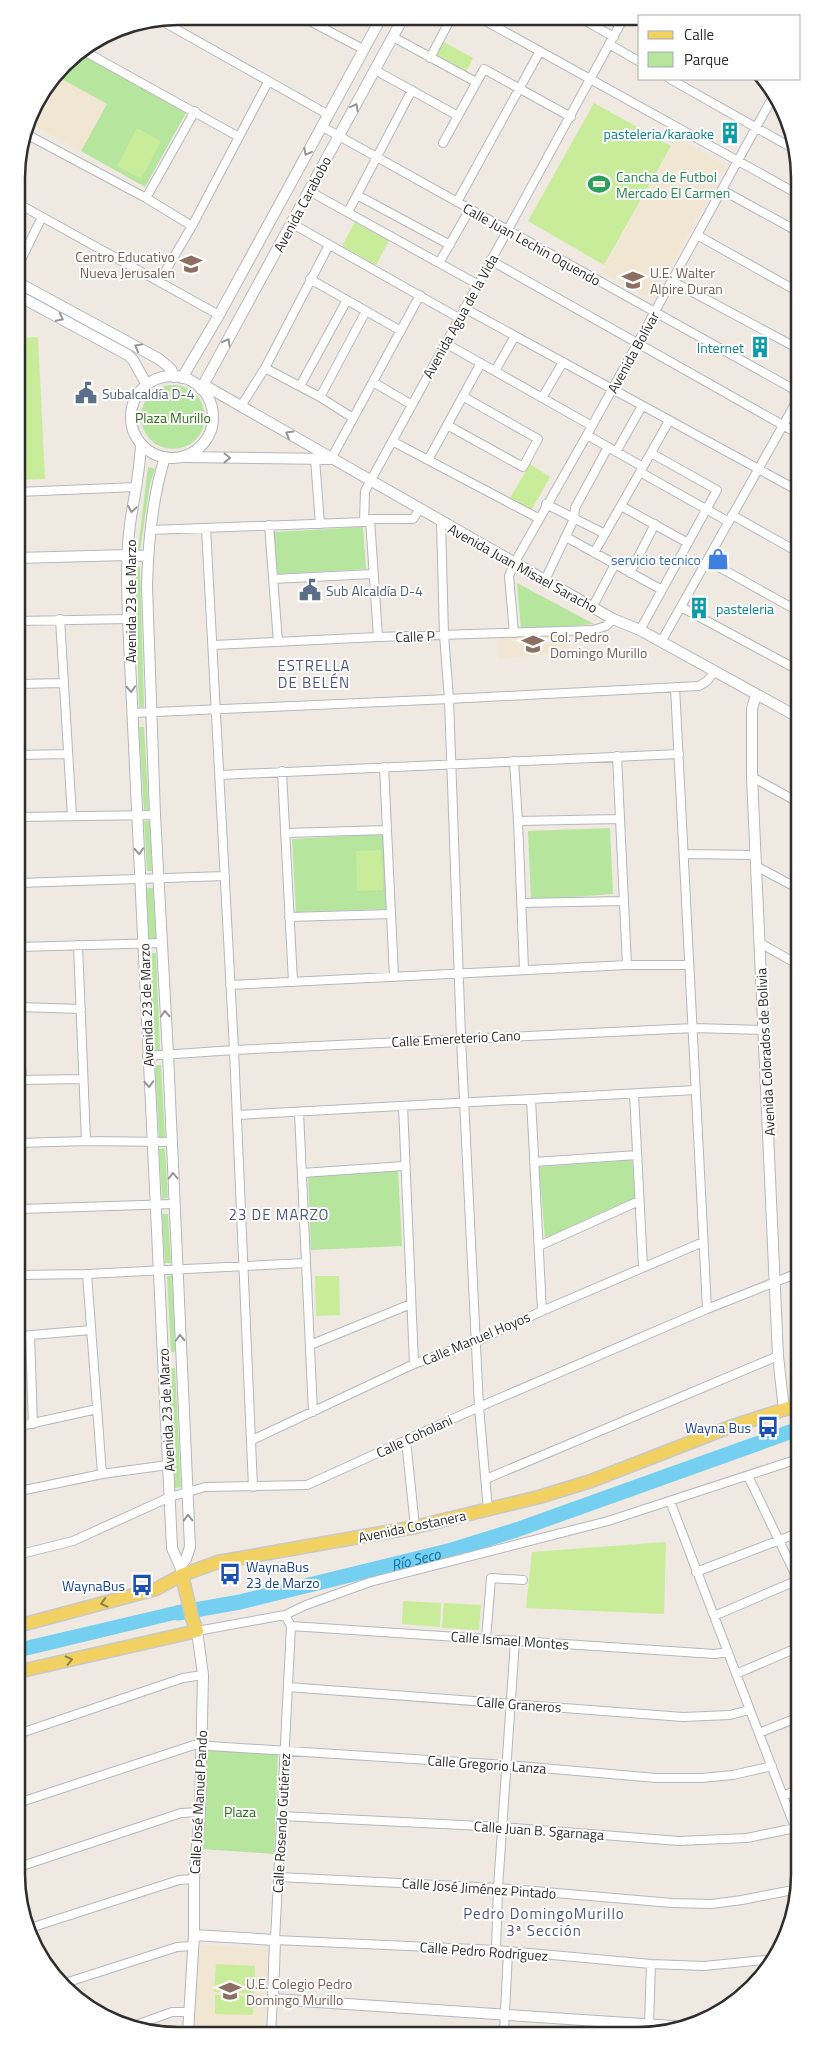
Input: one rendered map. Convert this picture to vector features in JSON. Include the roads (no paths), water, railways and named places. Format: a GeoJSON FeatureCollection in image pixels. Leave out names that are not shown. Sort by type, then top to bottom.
{"type":"FeatureCollection","features":[{"type":"Feature","properties":{"kind":"main road","name":"Avenida Costanera"},"geometry":{"type":"LineString","coordinates":[[25,1624],[156,1589],[182,1570],[236,1558],[415,1527],[539,1497],[591,1481],[730,1427],[791,1408]]}},
{"type":"Feature","properties":{"kind":"main road","name":"Calle José Manuel Pando"},"geometry":{"type":"LineString","coordinates":[[182,1570],[192,1618],[197,1631]]}},
{"type":"Feature","properties":{"kind":"main road"},"geometry":{"type":"LineString","coordinates":[[25,1670],[197,1631]]}},
{"type":"Feature","properties":{"kind":"street"},"geometry":{"type":"LineString","coordinates":[[171,25],[327,114]]}},
{"type":"Feature","properties":{"kind":"street"},"geometry":{"type":"LineString","coordinates":[[317,25],[363,49]]}},
{"type":"Feature","properties":{"kind":"street","name":"Avenida Carabobo"},"geometry":{"type":"LineString","coordinates":[[178,378],[218,315],[377,25]]}},
{"type":"Feature","properties":{"kind":"street","name":"Avenida Carabobo"},"geometry":{"type":"LineString","coordinates":[[202,387],[399,25]]}},
{"type":"Feature","properties":{"kind":"street"},"geometry":{"type":"LineString","coordinates":[[430,58],[447,25]]}},
{"type":"Feature","properties":{"kind":"street"},"geometry":{"type":"LineString","coordinates":[[492,25],[739,159],[791,190]]}},
{"type":"Feature","properties":{"kind":"street"},"geometry":{"type":"LineString","coordinates":[[591,25],[638,60]]}},
{"type":"Feature","properties":{"kind":"street","name":"Avenida Agua de la Vida"},"geometry":{"type":"LineString","coordinates":[[378,637],[374,574],[365,491],[621,25]]}},
{"type":"Feature","properties":{"kind":"street"},"geometry":{"type":"LineString","coordinates":[[393,37],[476,82]]}},
{"type":"Feature","properties":{"kind":"street"},"geometry":{"type":"LineString","coordinates":[[457,202],[540,52]]}},
{"type":"Feature","properties":{"kind":"street"},"geometry":{"type":"LineString","coordinates":[[90,54],[239,137]]}},
{"type":"Feature","properties":{"kind":"street"},"geometry":{"type":"LineString","coordinates":[[443,143],[484,69],[571,117]]}},
{"type":"Feature","properties":{"kind":"street"},"geometry":{"type":"LineString","coordinates":[[375,70],[458,116]]}},
{"type":"Feature","properties":{"kind":"street"},"geometry":{"type":"LineString","coordinates":[[672,80],[787,145]]}},
{"type":"Feature","properties":{"kind":"street"},"geometry":{"type":"LineString","coordinates":[[159,282],[192,226],[268,82]]}},
{"type":"Feature","properties":{"kind":"street"},"geometry":{"type":"LineString","coordinates":[[348,212],[412,90]]}},
{"type":"Feature","properties":{"kind":"street","name":"Avenida Bolívar"},"geometry":{"type":"LineString","coordinates":[[592,426],[770,102]]}},
{"type":"Feature","properties":{"kind":"street"},"geometry":{"type":"LineString","coordinates":[[146,198],[194,111]]}},
{"type":"Feature","properties":{"kind":"street","name":"Calle Juan Lechin Oquendo"},"geometry":{"type":"LineString","coordinates":[[321,126],[791,388]]}},
{"type":"Feature","properties":{"kind":"street"},"geometry":{"type":"LineString","coordinates":[[31,137],[146,198],[192,226]]}},
{"type":"Feature","properties":{"kind":"street"},"geometry":{"type":"LineString","coordinates":[[722,190],[791,228]]}},
{"type":"Feature","properties":{"kind":"street"},"geometry":{"type":"LineString","coordinates":[[309,191],[477,284]]}},
{"type":"Feature","properties":{"kind":"street"},"geometry":{"type":"LineString","coordinates":[[357,195],[450,245]]}},
{"type":"Feature","properties":{"kind":"street"},"geometry":{"type":"LineString","coordinates":[[25,208],[218,315]]}},
{"type":"Feature","properties":{"kind":"street"},"geometry":{"type":"LineString","coordinates":[[439,263],[470,209]]}},
{"type":"Feature","properties":{"kind":"street"},"geometry":{"type":"LineString","coordinates":[[25,252],[42,218]]}},
{"type":"Feature","properties":{"kind":"street"},"geometry":{"type":"LineString","coordinates":[[292,223],[459,318]]}},
{"type":"Feature","properties":{"kind":"street"},"geometry":{"type":"LineString","coordinates":[[697,235],[791,288]]}},
{"type":"Feature","properties":{"kind":"street"},"geometry":{"type":"LineString","coordinates":[[241,406],[265,368],[330,244]]}},
{"type":"Feature","properties":{"kind":"street"},"geometry":{"type":"LineString","coordinates":[[490,260],[791,430]]}},
{"type":"Feature","properties":{"kind":"street"},"geometry":{"type":"LineString","coordinates":[[310,279],[401,331]]}},
{"type":"Feature","properties":{"kind":"street"},"geometry":{"type":"LineString","coordinates":[[672,281],[791,345]]}},
{"type":"Feature","properties":{"kind":"street"},"geometry":{"type":"LineString","coordinates":[[25,286],[159,358],[171,368],[178,378]]}},
{"type":"Feature","properties":{"kind":"street"},"geometry":{"type":"LineString","coordinates":[[179,457],[198,448],[204,442],[210,430],[211,409],[202,387],[178,378],[160,378],[147,385],[136,398],[131,415],[133,428],[141,444],[152,453],[165,457],[332,459],[420,295]]}},
{"type":"Feature","properties":{"kind":"street"},"geometry":{"type":"LineString","coordinates":[[25,299],[128,355],[133,360],[147,385]]}},
{"type":"Feature","properties":{"kind":"street"},"geometry":{"type":"LineString","coordinates":[[300,386],[347,300]]}},
{"type":"Feature","properties":{"kind":"street"},"geometry":{"type":"LineString","coordinates":[[464,308],[791,487]]}},
{"type":"Feature","properties":{"kind":"street"},"geometry":{"type":"LineString","coordinates":[[320,397],[366,311]]}},
{"type":"Feature","properties":{"kind":"street"},"geometry":{"type":"LineString","coordinates":[[495,371],[515,336]]}},
{"type":"Feature","properties":{"kind":"street"},"geometry":{"type":"LineString","coordinates":[[445,343],[592,426],[538,518],[509,576],[514,633]]}},
{"type":"Feature","properties":{"kind":"street"},"geometry":{"type":"LineString","coordinates":[[542,398],[563,362]]}},
{"type":"Feature","properties":{"kind":"street"},"geometry":{"type":"LineString","coordinates":[[428,460],[482,363]]}},
{"type":"Feature","properties":{"kind":"street"},"geometry":{"type":"LineString","coordinates":[[265,368],[320,397],[353,418]]}},
{"type":"Feature","properties":{"kind":"street"},"geometry":{"type":"LineString","coordinates":[[373,382],[412,405]]}},
{"type":"Feature","properties":{"kind":"street","name":"Avenida Juan Misael Saracho"},"geometry":{"type":"LineString","coordinates":[[202,387],[241,406],[613,619],[640,630],[791,713]]}},
{"type":"Feature","properties":{"kind":"street"},"geometry":{"type":"LineString","coordinates":[[447,425],[523,467],[538,439],[464,396]]}},
{"type":"Feature","properties":{"kind":"street"},"geometry":{"type":"LineString","coordinates":[[616,452],[642,406]]}},
{"type":"Feature","properties":{"kind":"street"},"geometry":{"type":"LineString","coordinates":[[661,642],[791,411]]}},
{"type":"Feature","properties":{"kind":"street"},"geometry":{"type":"LineString","coordinates":[[594,553],[669,421]]}},
{"type":"Feature","properties":{"kind":"street"},"geometry":{"type":"LineString","coordinates":[[586,435],[706,509],[791,549]]}},
{"type":"Feature","properties":{"kind":"street"},"geometry":{"type":"LineString","coordinates":[[392,441],[538,518]]}},
{"type":"Feature","properties":{"kind":"street","name":"Avenida 23 de Marzo"},"geometry":{"type":"LineString","coordinates":[[141,444],[141,464],[136,487],[128,555],[128,619],[172,1548],[182,1570]]}},
{"type":"Feature","properties":{"kind":"street"},"geometry":{"type":"LineString","coordinates":[[545,580],[574,519],[575,508],[608,447]]}},
{"type":"Feature","properties":{"kind":"street"},"geometry":{"type":"LineString","coordinates":[[640,630],[717,490],[651,453]]}},
{"type":"Feature","properties":{"kind":"street","name":"Avenida 23 de Marzo"},"geometry":{"type":"LineString","coordinates":[[165,457],[156,491],[147,556],[155,815],[168,1054],[173,1204],[190,1547],[182,1570]]}},
{"type":"Feature","properties":{"kind":"street"},"geometry":{"type":"LineString","coordinates":[[315,459],[320,524]]}},
{"type":"Feature","properties":{"kind":"street"},"geometry":{"type":"LineString","coordinates":[[25,492],[136,487]]}},
{"type":"Feature","properties":{"kind":"street"},"geometry":{"type":"LineString","coordinates":[[546,504],[605,534]]}},
{"type":"Feature","properties":{"kind":"street"},"geometry":{"type":"LineString","coordinates":[[621,506],[688,543]]}},
{"type":"Feature","properties":{"kind":"street"},"geometry":{"type":"LineString","coordinates":[[151,530],[413,519],[420,509]]}},
{"type":"Feature","properties":{"kind":"street"},"geometry":{"type":"LineString","coordinates":[[441,522],[461,1038],[479,1407],[488,1510]]}},
{"type":"Feature","properties":{"kind":"street"},"geometry":{"type":"LineString","coordinates":[[630,573],[655,524]]}},
{"type":"Feature","properties":{"kind":"street"},"geometry":{"type":"LineString","coordinates":[[269,525],[278,642]]}},
{"type":"Feature","properties":{"kind":"street"},"geometry":{"type":"LineString","coordinates":[[206,528],[234,1050],[253,1487]]}},
{"type":"Feature","properties":{"kind":"street"},"geometry":{"type":"LineString","coordinates":[[566,537],[662,590]]}},
{"type":"Feature","properties":{"kind":"street"},"geometry":{"type":"LineString","coordinates":[[25,558],[147,556]]}},
{"type":"Feature","properties":{"kind":"street"},"geometry":{"type":"LineString","coordinates":[[708,561],[791,607]]}},
{"type":"Feature","properties":{"kind":"street"},"geometry":{"type":"LineString","coordinates":[[593,606],[615,564]]}},
{"type":"Feature","properties":{"kind":"street"},"geometry":{"type":"LineString","coordinates":[[273,578],[374,574]]}},
{"type":"Feature","properties":{"kind":"street"},"geometry":{"type":"LineString","coordinates":[[682,607],[791,667]]}},
{"type":"Feature","properties":{"kind":"street"},"geometry":{"type":"LineString","coordinates":[[25,620],[128,619]]}},
{"type":"Feature","properties":{"kind":"street","name":"Calle P"},"geometry":{"type":"LineString","coordinates":[[213,645],[593,630],[606,626],[613,619]]}},
{"type":"Feature","properties":{"kind":"street"},"geometry":{"type":"LineString","coordinates":[[60,620],[72,816]]}},
{"type":"Feature","properties":{"kind":"street"},"geometry":{"type":"LineString","coordinates":[[133,713],[699,686],[714,672]]}},
{"type":"Feature","properties":{"kind":"street"},"geometry":{"type":"LineString","coordinates":[[25,684],[64,683]]}},
{"type":"Feature","properties":{"kind":"street"},"geometry":{"type":"LineString","coordinates":[[676,687],[707,1309]]}},
{"type":"Feature","properties":{"kind":"street","name":"Avenida Colorados de Bolivia"},"geometry":{"type":"LineString","coordinates":[[756,694],[752,709],[752,777],[778,1356],[784,1410]]}},
{"type":"Feature","properties":{"kind":"street"},"geometry":{"type":"LineString","coordinates":[[25,755],[68,754]]}},
{"type":"Feature","properties":{"kind":"street"},"geometry":{"type":"LineString","coordinates":[[220,775],[679,754]]}},
{"type":"Feature","properties":{"kind":"street"},"geometry":{"type":"LineString","coordinates":[[617,756],[627,965]]}},
{"type":"Feature","properties":{"kind":"street"},"geometry":{"type":"LineString","coordinates":[[514,761],[524,970]]}},
{"type":"Feature","properties":{"kind":"street"},"geometry":{"type":"LineString","coordinates":[[384,767],[394,977]]}},
{"type":"Feature","properties":{"kind":"street"},"geometry":{"type":"LineString","coordinates":[[282,771],[293,982]]}},
{"type":"Feature","properties":{"kind":"street"},"geometry":{"type":"LineString","coordinates":[[752,777],[791,799]]}},
{"type":"Feature","properties":{"kind":"street"},"geometry":{"type":"LineString","coordinates":[[25,817],[155,815]]}},
{"type":"Feature","properties":{"kind":"street"},"geometry":{"type":"LineString","coordinates":[[518,821],[619,818]]}},
{"type":"Feature","properties":{"kind":"street"},"geometry":{"type":"LineString","coordinates":[[285,833],[387,830]]}},
{"type":"Feature","properties":{"kind":"street"},"geometry":{"type":"LineString","coordinates":[[685,854],[756,861],[791,885]]}},
{"type":"Feature","properties":{"kind":"street"},"geometry":{"type":"LineString","coordinates":[[25,883],[158,880],[225,876]]}},
{"type":"Feature","properties":{"kind":"street"},"geometry":{"type":"LineString","coordinates":[[522,903],[623,900]]}},
{"type":"Feature","properties":{"kind":"street"},"geometry":{"type":"LineString","coordinates":[[289,917],[391,914]]}},
{"type":"Feature","properties":{"kind":"street"},"geometry":{"type":"LineString","coordinates":[[25,947],[161,943]]}},
{"type":"Feature","properties":{"kind":"street"},"geometry":{"type":"LineString","coordinates":[[760,943],[791,961]]}},
{"type":"Feature","properties":{"kind":"street"},"geometry":{"type":"LineString","coordinates":[[78,945],[86,1141]]}},
{"type":"Feature","properties":{"kind":"street"},"geometry":{"type":"LineString","coordinates":[[230,985],[627,965],[689,965]]}},
{"type":"Feature","properties":{"kind":"street"},"geometry":{"type":"LineString","coordinates":[[25,1007],[81,1009]]}},
{"type":"Feature","properties":{"kind":"street","name":"Calle Emereterio Cano"},"geometry":{"type":"LineString","coordinates":[[148,1056],[461,1038],[694,1028],[764,1030]]}},
{"type":"Feature","properties":{"kind":"street"},"geometry":{"type":"LineString","coordinates":[[25,1080],[83,1079]]}},
{"type":"Feature","properties":{"kind":"street"},"geometry":{"type":"LineString","coordinates":[[237,1115],[695,1090]]}},
{"type":"Feature","properties":{"kind":"street"},"geometry":{"type":"LineString","coordinates":[[634,1094],[643,1267]]}},
{"type":"Feature","properties":{"kind":"street"},"geometry":{"type":"LineString","coordinates":[[532,1099],[542,1311]]}},
{"type":"Feature","properties":{"kind":"street"},"geometry":{"type":"LineString","coordinates":[[403,1106],[404,1166],[414,1364]]}},
{"type":"Feature","properties":{"kind":"street"},"geometry":{"type":"LineString","coordinates":[[300,1112],[313,1412]]}},
{"type":"Feature","properties":{"kind":"street"},"geometry":{"type":"LineString","coordinates":[[25,1143],[172,1142]]}},
{"type":"Feature","properties":{"kind":"street"},"geometry":{"type":"LineString","coordinates":[[534,1162],[637,1155]]}},
{"type":"Feature","properties":{"kind":"street"},"geometry":{"type":"LineString","coordinates":[[302,1173],[404,1166]]}},
{"type":"Feature","properties":{"kind":"street"},"geometry":{"type":"LineString","coordinates":[[538,1246],[640,1201]]}},
{"type":"Feature","properties":{"kind":"street"},"geometry":{"type":"LineString","coordinates":[[25,1209],[173,1204]]}},
{"type":"Feature","properties":{"kind":"street","name":"Calle Manuel Hoyos"},"geometry":{"type":"LineString","coordinates":[[252,1440],[414,1364],[477,1341],[703,1242]]}},
{"type":"Feature","properties":{"kind":"street"},"geometry":{"type":"LineString","coordinates":[[25,1275],[87,1274],[306,1263]]}},
{"type":"Feature","properties":{"kind":"street"},"geometry":{"type":"LineString","coordinates":[[87,1274],[102,1474]]}},
{"type":"Feature","properties":{"kind":"street","name":"Calle Coholani"},"geometry":{"type":"LineString","coordinates":[[25,1553],[72,1541],[170,1497],[214,1486],[307,1485],[479,1407],[707,1309],[791,1275]]}},
{"type":"Feature","properties":{"kind":"street"},"geometry":{"type":"LineString","coordinates":[[310,1345],[411,1304]]}},
{"type":"Feature","properties":{"kind":"street"},"geometry":{"type":"LineString","coordinates":[[25,1336],[92,1330]]}},
{"type":"Feature","properties":{"kind":"street"},"geometry":{"type":"LineString","coordinates":[[30,1336],[33,1424]]}},
{"type":"Feature","properties":{"kind":"street"},"geometry":{"type":"LineString","coordinates":[[486,1479],[778,1356]]}},
{"type":"Feature","properties":{"kind":"street"},"geometry":{"type":"LineString","coordinates":[[164,1359],[181,1359]]}},
{"type":"Feature","properties":{"kind":"street"},"geometry":{"type":"LineString","coordinates":[[25,1425],[97,1409]]}},
{"type":"Feature","properties":{"kind":"street"},"geometry":{"type":"LineString","coordinates":[[406,1440],[415,1527]]}},
{"type":"Feature","properties":{"kind":"street"},"geometry":{"type":"LineString","coordinates":[[197,1631],[285,1615],[306,1605],[370,1582],[608,1521],[791,1461]]}},
{"type":"Feature","properties":{"kind":"street"},"geometry":{"type":"LineString","coordinates":[[25,1490],[102,1474],[168,1465]]}},
{"type":"Feature","properties":{"kind":"street"},"geometry":{"type":"LineString","coordinates":[[748,1476],[791,1565]]}},
{"type":"Feature","properties":{"kind":"street"},"geometry":{"type":"LineString","coordinates":[[670,1501],[791,1817]]}},
{"type":"Feature","properties":{"kind":"street"},"geometry":{"type":"LineString","coordinates":[[696,1572],[791,1536]]}},
{"type":"Feature","properties":{"kind":"street"},"geometry":{"type":"LineString","coordinates":[[486,1639],[491,1578],[523,1580]]}},
{"type":"Feature","properties":{"kind":"street"},"geometry":{"type":"LineString","coordinates":[[714,1616],[791,1584]]}},
{"type":"Feature","properties":{"kind":"street"},"geometry":{"type":"LineString","coordinates":[[285,1615],[291,1626]]}},
{"type":"Feature","properties":{"kind":"street","name":"Calle Ismael Montes"},"geometry":{"type":"LineString","coordinates":[[291,1626],[715,1654],[728,1652]]}},
{"type":"Feature","properties":{"kind":"street","name":"Calle Rosendo Gutiérrez"},"geometry":{"type":"LineString","coordinates":[[271,2027],[291,1626]]}},
{"type":"Feature","properties":{"kind":"street","name":"Calle José Manuel Pando"},"geometry":{"type":"LineString","coordinates":[[188,2027],[194,1935],[194,1879],[200,1812],[203,1676],[197,1631]]}},
{"type":"Feature","properties":{"kind":"street"},"geometry":{"type":"LineString","coordinates":[[496,1950],[498,1888],[515,1641]]}},
{"type":"Feature","properties":{"kind":"street"},"geometry":{"type":"LineString","coordinates":[[736,1674],[791,1650]]}},
{"type":"Feature","properties":{"kind":"street"},"geometry":{"type":"LineString","coordinates":[[25,1732],[183,1678],[203,1676]]}},
{"type":"Feature","properties":{"kind":"street","name":"Calle Graneros"},"geometry":{"type":"LineString","coordinates":[[288,1687],[684,1716],[730,1715],[750,1710]]}},
{"type":"Feature","properties":{"kind":"street"},"geometry":{"type":"LineString","coordinates":[[759,1733],[791,1720]]}},
{"type":"Feature","properties":{"kind":"street","name":"Calle Gregorio Lanza"},"geometry":{"type":"LineString","coordinates":[[25,1801],[187,1746],[507,1765],[656,1778],[733,1775],[772,1766]]}},
{"type":"Feature","properties":{"kind":"street"},"geometry":{"type":"LineString","coordinates":[[783,1796],[791,1792]]}},
{"type":"Feature","properties":{"kind":"street"},"geometry":{"type":"LineString","coordinates":[[25,1865],[181,1813],[200,1812]]}},
{"type":"Feature","properties":{"kind":"street","name":"Calle Juan B. Sgarnaga"},"geometry":{"type":"LineString","coordinates":[[282,1816],[502,1827],[679,1841],[747,1838],[791,1829]]}},
{"type":"Feature","properties":{"kind":"street","name":"Calle José Jiménez Pintado"},"geometry":{"type":"LineString","coordinates":[[278,1877],[498,1888],[672,1903],[711,1904],[790,1891]]}},
{"type":"Feature","properties":{"kind":"street"},"geometry":{"type":"LineString","coordinates":[[35,1926],[179,1880],[194,1879]]}},
{"type":"Feature","properties":{"kind":"street","name":"Calle Pedro Rodríguez"},"geometry":{"type":"LineString","coordinates":[[194,1935],[496,1950],[651,1964],[704,1966],[764,1960]]}},
{"type":"Feature","properties":{"kind":"street"},"geometry":{"type":"LineString","coordinates":[[70,1982],[177,1947],[192,1946]]}},
{"type":"Feature","properties":{"kind":"street"},"geometry":{"type":"LineString","coordinates":[[504,2027],[508,1952]]}},
{"type":"Feature","properties":{"kind":"street"},"geometry":{"type":"LineString","coordinates":[[649,2024],[651,1964]]}},
{"type":"Feature","properties":{"kind":"street"},"geometry":{"type":"LineString","coordinates":[[273,1999],[662,2025]]}},
{"type":"Feature","properties":{"kind":"street"},"geometry":{"type":"LineString","coordinates":[[142,2022],[172,2012],[188,2012]]}},
{"type":"Feature","properties":{"kind":"water"},"geometry":{"type":"Polygon","coordinates":[[[183,1604],[187,1617],[25,1656],[25,1641],[183,1604]]]}},
{"type":"Feature","properties":{"kind":"waterway","name":"Río Seco"},"geometry":{"type":"LineString","coordinates":[[178,1613],[240,1602],[452,1550],[516,1530],[791,1432]]}},
{"type":"Feature","properties":{"kind":"place","name":"pasteleria/karaoke"},"geometry":{"type":"Point","coordinates":[730,133]}},
{"type":"Feature","properties":{"kind":"place","name":"Cancha de Futbol Mercado El Carmen"},"geometry":{"type":"Point","coordinates":[599,184]}},
{"type":"Feature","properties":{"kind":"place","name":"Centro Educativo Nueva Jerusalen"},"geometry":{"type":"Point","coordinates":[191,264]}},
{"type":"Feature","properties":{"kind":"place","name":"U.E. Walter Alpire Duran"},"geometry":{"type":"Point","coordinates":[633,280]}},
{"type":"Feature","properties":{"kind":"place","name":"Internet"},"geometry":{"type":"Point","coordinates":[760,347]}},
{"type":"Feature","properties":{"kind":"place","name":"Subalcaldía D-4"},"geometry":{"type":"Point","coordinates":[86,393]}},
{"type":"Feature","properties":{"kind":"place","name":"servicio tecnico"},"geometry":{"type":"Point","coordinates":[718,559]}},
{"type":"Feature","properties":{"kind":"place","name":"Sub Alcaldía D-4"},"geometry":{"type":"Point","coordinates":[310,590]}},
{"type":"Feature","properties":{"kind":"place","name":"pasteleria"},"geometry":{"type":"Point","coordinates":[699,608]}},
{"type":"Feature","properties":{"kind":"place","name":"Col. Pedro Domingo Murillo"},"geometry":{"type":"Point","coordinates":[533,644]}},
{"type":"Feature","properties":{"kind":"place","name":"Wayna Bus"},"geometry":{"type":"Point","coordinates":[768,1427]}},
{"type":"Feature","properties":{"kind":"place","name":"WaynaBus 23 de Marzo"},"geometry":{"type":"Point","coordinates":[230,1574]}},
{"type":"Feature","properties":{"kind":"place","name":"WaynaBus"},"geometry":{"type":"Point","coordinates":[142,1585]}},
{"type":"Feature","properties":{"kind":"place","name":"U.E. Colegio Pedro Domingo Murillo"},"geometry":{"type":"Point","coordinates":[230,1991]}},
{"type":"Feature","properties":{"kind":"district","name":"ESTRELLA DE BELÉN"},"geometry":{"type":"Point","coordinates":[314,674]}},
{"type":"Feature","properties":{"kind":"district","name":"23 DE MARZO"},"geometry":{"type":"Point","coordinates":[279,1214]}},
{"type":"Feature","properties":{"kind":"district","name":"Pedro DomingoMurillo 3ª Sección"},"geometry":{"type":"Point","coordinates":[544,1922]}},
{"type":"Feature","properties":{"kind":"park label","name":"Plaza Murillo"},"geometry":{"type":"Point","coordinates":[173,417]}},
{"type":"Feature","properties":{"kind":"park label","name":"Plaza"},"geometry":{"type":"Point","coordinates":[240,1811]}}]}
